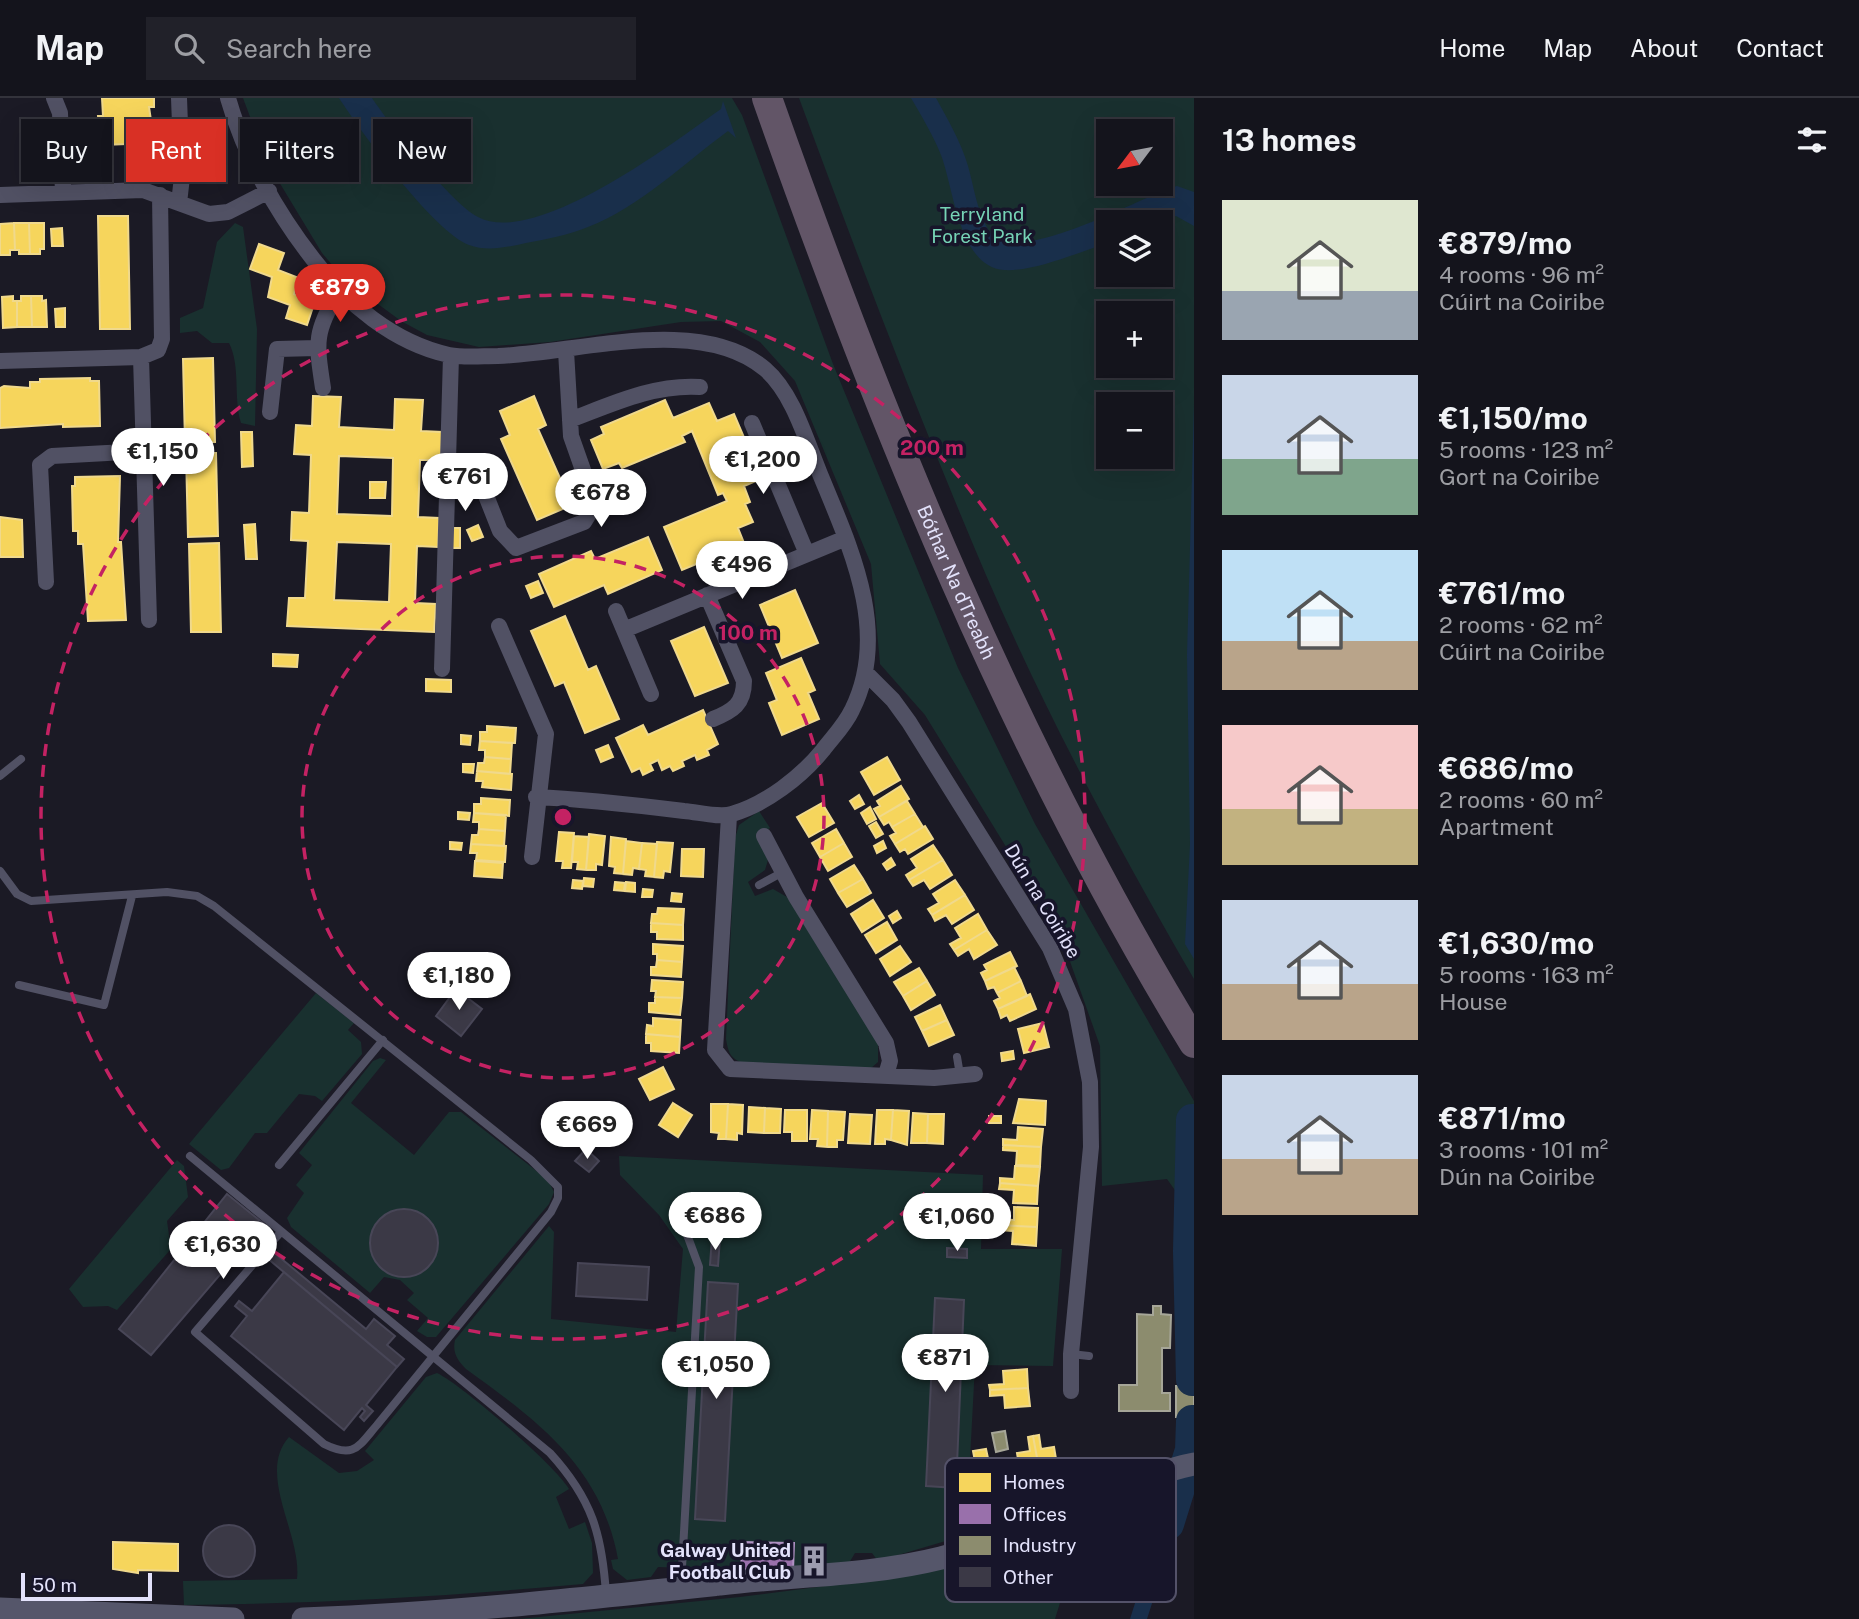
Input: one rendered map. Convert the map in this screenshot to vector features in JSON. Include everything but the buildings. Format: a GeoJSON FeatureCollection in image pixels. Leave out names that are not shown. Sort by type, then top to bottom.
{"type":"FeatureCollection","features":[{"type":"Feature","properties":{"kind":"highway","name":"Bóthar Na dTreabh"},"geometry":{"type":"LineString","coordinates":[[767,98],[909,474],[997,676],[1119,915],[1194,1043]]}},
{"type":"Feature","properties":{"kind":"street"},"geometry":{"type":"LineString","coordinates":[[54,98],[60,113],[63,193]]}},
{"type":"Feature","properties":{"kind":"street"},"geometry":{"type":"LineString","coordinates":[[179,98],[182,177],[179,203]]}},
{"type":"Feature","properties":{"kind":"street"},"geometry":{"type":"LineString","coordinates":[[228,98],[242,135],[269,191],[297,239],[339,291],[386,328],[427,348],[451,356],[566,351],[675,339],[708,342],[734,349],[752,359],[768,371],[783,391],[846,538],[863,588],[867,622],[864,672],[846,721],[814,761],[782,789],[729,816],[536,797]]}},
{"type":"Feature","properties":{"kind":"street"},"geometry":{"type":"LineString","coordinates":[[0,195],[143,190],[209,214],[228,212],[269,191]]}},
{"type":"Feature","properties":{"kind":"street"},"geometry":{"type":"LineString","coordinates":[[0,361],[141,357],[162,345],[160,195]]}},
{"type":"Feature","properties":{"kind":"street"},"geometry":{"type":"LineString","coordinates":[[323,388],[317,348],[321,319],[339,291]]}},
{"type":"Feature","properties":{"kind":"street"},"geometry":{"type":"LineString","coordinates":[[270,412],[277,349],[317,348]]}},
{"type":"Feature","properties":{"kind":"street"},"geometry":{"type":"LineString","coordinates":[[483,488],[500,531],[516,548],[584,522],[595,504],[571,436],[566,351]]}},
{"type":"Feature","properties":{"kind":"street"},"geometry":{"type":"LineString","coordinates":[[442,669],[451,356]]}},
{"type":"Feature","properties":{"kind":"street"},"geometry":{"type":"LineString","coordinates":[[141,357],[149,620]]}},
{"type":"Feature","properties":{"kind":"street"},"geometry":{"type":"LineString","coordinates":[[570,420],[629,397],[686,386],[700,387]]}},
{"type":"Feature","properties":{"kind":"street"},"geometry":{"type":"LineString","coordinates":[[752,424],[807,554]]}},
{"type":"Feature","properties":{"kind":"street"},"geometry":{"type":"LineString","coordinates":[[46,582],[40,465],[44,459],[52,456],[144,451]]}},
{"type":"Feature","properties":{"kind":"street"},"geometry":{"type":"LineString","coordinates":[[624,630],[846,538]]}},
{"type":"Feature","properties":{"kind":"street"},"geometry":{"type":"LineString","coordinates":[[707,596],[744,681],[744,694],[738,704],[713,719]]}},
{"type":"Feature","properties":{"kind":"street"},"geometry":{"type":"LineString","coordinates":[[616,611],[651,694]]}},
{"type":"Feature","properties":{"kind":"street"},"geometry":{"type":"LineString","coordinates":[[499,626],[545,733],[531,857]]}},
{"type":"Feature","properties":{"kind":"street","name":"Dún na Coiribe"},"geometry":{"type":"LineString","coordinates":[[864,672],[893,700],[909,722],[1050,948],[1076,1009],[1090,1082],[1091,1147],[1071,1354],[1071,1391]]}},
{"type":"Feature","properties":{"kind":"street"},"geometry":{"type":"LineString","coordinates":[[729,816],[715,1049],[721,1061],[730,1069],[934,1078],[967,1075]]}},
{"type":"Feature","properties":{"kind":"street"},"geometry":{"type":"LineString","coordinates":[[764,836],[886,1043],[890,1061],[886,1075]]}},
{"type":"Feature","properties":{"kind":"street"},"geometry":{"type":"LineString","coordinates":[[1176,1467],[1194,1464]]}},
{"type":"Feature","properties":{"kind":"street"},"geometry":{"type":"LineString","coordinates":[[303,1619],[397,1616],[831,1576],[945,1556]]}},
{"type":"Feature","properties":{"kind":"street"},"geometry":{"type":"LineString","coordinates":[[2,1609],[233,1619]]}},
{"type":"Feature","properties":{"kind":"lane"},"geometry":{"type":"LineString","coordinates":[[0,776],[21,759]]}},
{"type":"Feature","properties":{"kind":"lane"},"geometry":{"type":"LineString","coordinates":[[0,872],[17,894],[31,901],[183,893],[197,896],[214,906],[383,1040],[531,1160],[558,1187],[558,1198],[551,1212],[359,1447],[349,1452],[340,1452],[324,1444],[195,1332],[261,1255]]}},
{"type":"Feature","properties":{"kind":"lane"},"geometry":{"type":"LineString","coordinates":[[759,886],[783,872]]}},
{"type":"Feature","properties":{"kind":"lane"},"geometry":{"type":"LineString","coordinates":[[19,985],[104,1005],[132,895]]}},
{"type":"Feature","properties":{"kind":"lane"},"geometry":{"type":"LineString","coordinates":[[279,1165],[383,1040]]}},
{"type":"Feature","properties":{"kind":"lane"},"geometry":{"type":"LineString","coordinates":[[957,1057],[967,1075]]}},
{"type":"Feature","properties":{"kind":"lane"},"geometry":{"type":"LineString","coordinates":[[190,1156],[531,1436],[565,1470],[581,1492],[601,1537],[606,1597]]}},
{"type":"Feature","properties":{"kind":"lane"},"geometry":{"type":"LineString","coordinates":[[680,1213],[699,1267],[680,1588]]}},
{"type":"Feature","properties":{"kind":"lane"},"geometry":{"type":"LineString","coordinates":[[268,1246],[281,1232]]}},
{"type":"Feature","properties":{"kind":"lane"},"geometry":{"type":"LineString","coordinates":[[1071,1354],[1089,1356]]}},
{"type":"Feature","properties":{"kind":"green space"},"geometry":{"type":"Polygon","coordinates":[[[243,98],[732,98],[742,115],[833,364],[958,668],[1035,824],[1194,1101],[1194,1217],[1167,1179],[1102,1186],[1100,1046],[1061,936],[925,715],[880,664],[871,564],[795,381],[760,342],[721,321],[681,322],[550,342],[479,347],[427,335],[401,321],[344,279],[322,253],[279,182],[359,182],[359,119],[251,119],[243,98]]]}},
{"type":"Feature","properties":{"kind":"green space","name":"Terryland Forest Park"},"geometry":{"type":"Polygon","coordinates":[[[799,98],[1194,98],[1194,979],[1084,780],[1009,627],[961,516],[866,278],[799,98]]]}},
{"type":"Feature","properties":{"kind":"green space"},"geometry":{"type":"Polygon","coordinates":[[[235,223],[243,227],[257,329],[255,426],[241,423],[235,362],[229,343],[212,343],[197,331],[180,333],[180,318],[203,308],[217,242],[235,223]]]}},
{"type":"Feature","properties":{"kind":"green space"},"geometry":{"type":"Polygon","coordinates":[[[759,811],[770,828],[757,836],[768,860],[765,870],[748,882],[755,896],[773,889],[787,897],[878,1042],[878,1062],[870,1069],[740,1062],[730,1053],[726,1039],[735,838],[739,825],[759,811]]]}},
{"type":"Feature","properties":{"kind":"green space"},"geometry":{"type":"Polygon","coordinates":[[[316,993],[354,1023],[348,1030],[361,1042],[362,1054],[322,1101],[315,1096],[299,1094],[267,1133],[255,1133],[229,1168],[221,1170],[189,1144],[316,993]]]}},
{"type":"Feature","properties":{"kind":"green space"},"geometry":{"type":"Polygon","coordinates":[[[380,1058],[386,1060],[351,1103],[414,1155],[449,1112],[461,1112],[548,1180],[554,1192],[549,1204],[436,1337],[427,1337],[417,1331],[428,1318],[407,1300],[414,1293],[400,1280],[384,1277],[370,1293],[291,1227],[287,1218],[304,1193],[296,1185],[312,1165],[299,1153],[373,1061],[380,1058]]]}},
{"type":"Feature","properties":{"kind":"green space"},"geometry":{"type":"Polygon","coordinates":[[[619,1156],[983,1175],[981,1249],[1062,1249],[1053,1366],[975,1365],[970,1458],[945,1458],[945,1541],[878,1561],[872,1553],[855,1553],[849,1563],[792,1572],[658,1567],[651,1577],[627,1580],[613,1569],[611,1560],[618,1559],[610,1527],[581,1472],[563,1449],[541,1428],[460,1363],[454,1345],[455,1340],[549,1226],[554,1232],[551,1319],[676,1332],[683,1249],[659,1215],[620,1175],[619,1156]]]}},
{"type":"Feature","properties":{"kind":"green space"},"geometry":{"type":"Polygon","coordinates":[[[177,1160],[184,1166],[188,1197],[167,1221],[171,1249],[117,1310],[108,1306],[83,1307],[69,1289],[177,1160]]]}},
{"type":"Feature","properties":{"kind":"green space"},"geometry":{"type":"Polygon","coordinates":[[[437,1373],[507,1426],[546,1462],[569,1489],[556,1497],[569,1529],[585,1522],[592,1543],[593,1573],[583,1584],[384,1599],[184,1605],[183,1581],[297,1579],[297,1561],[278,1486],[280,1452],[289,1437],[339,1473],[357,1471],[374,1460],[365,1451],[426,1377],[437,1373]]]}},
{"type":"Feature","properties":{"kind":"green space"},"geometry":{"type":"Polygon","coordinates":[[[945,1562],[945,1602],[1060,1602],[1055,1619],[519,1619],[740,1597],[886,1578],[945,1562]]]}},
{"type":"Feature","properties":{"kind":"water"},"geometry":{"type":"Polygon","coordinates":[[[339,98],[372,98],[388,119],[373,119],[373,145],[359,126],[359,119],[354,119],[339,98]]]}},
{"type":"Feature","properties":{"kind":"water"},"geometry":{"type":"Polygon","coordinates":[[[911,98],[936,98],[962,148],[985,224],[989,231],[1003,241],[1024,242],[1050,237],[1096,220],[1096,247],[1029,268],[1004,270],[989,266],[977,256],[960,224],[941,155],[911,98]]]}},
{"type":"Feature","properties":{"kind":"water"},"geometry":{"type":"Polygon","coordinates":[[[723,101],[736,138],[728,131],[626,208],[588,227],[558,237],[498,248],[469,245],[454,236],[418,202],[401,182],[439,182],[478,217],[503,223],[533,218],[568,205],[638,166],[721,109],[723,101]]]}},
{"type":"Feature","properties":{"kind":"water"},"geometry":{"type":"Polygon","coordinates":[[[1177,186],[1194,192],[1194,226],[1173,217],[1173,210],[1120,210],[1151,196],[1173,196],[1173,187],[1177,186]]]}},
{"type":"Feature","properties":{"kind":"water"},"geometry":{"type":"Polygon","coordinates":[[[1194,404],[1194,959],[1185,944],[1190,844],[1187,655],[1194,404]]]}},
{"type":"Feature","properties":{"kind":"water"},"geometry":{"type":"Polygon","coordinates":[[[1191,1482],[1176,1529],[1176,1483],[1191,1482]]]}},
{"type":"Feature","properties":{"kind":"water"},"geometry":{"type":"Polygon","coordinates":[[[1135,1602],[1152,1602],[1147,1619],[1130,1619],[1135,1602]]]}},
{"type":"Feature","properties":{"kind":"waterway"},"geometry":{"type":"LineString","coordinates":[[1192,1120],[1189,1251],[1192,1380]]}},
{"type":"Feature","properties":{"kind":"waterway"},"geometry":{"type":"LineString","coordinates":[[1176,1498],[1191,1450],[1192,1421]]}},
{"type":"Feature","properties":{"kind":"place","name":"Galway United Football Club"},"geometry":{"type":"Point","coordinates":[814,1561]}}]}
